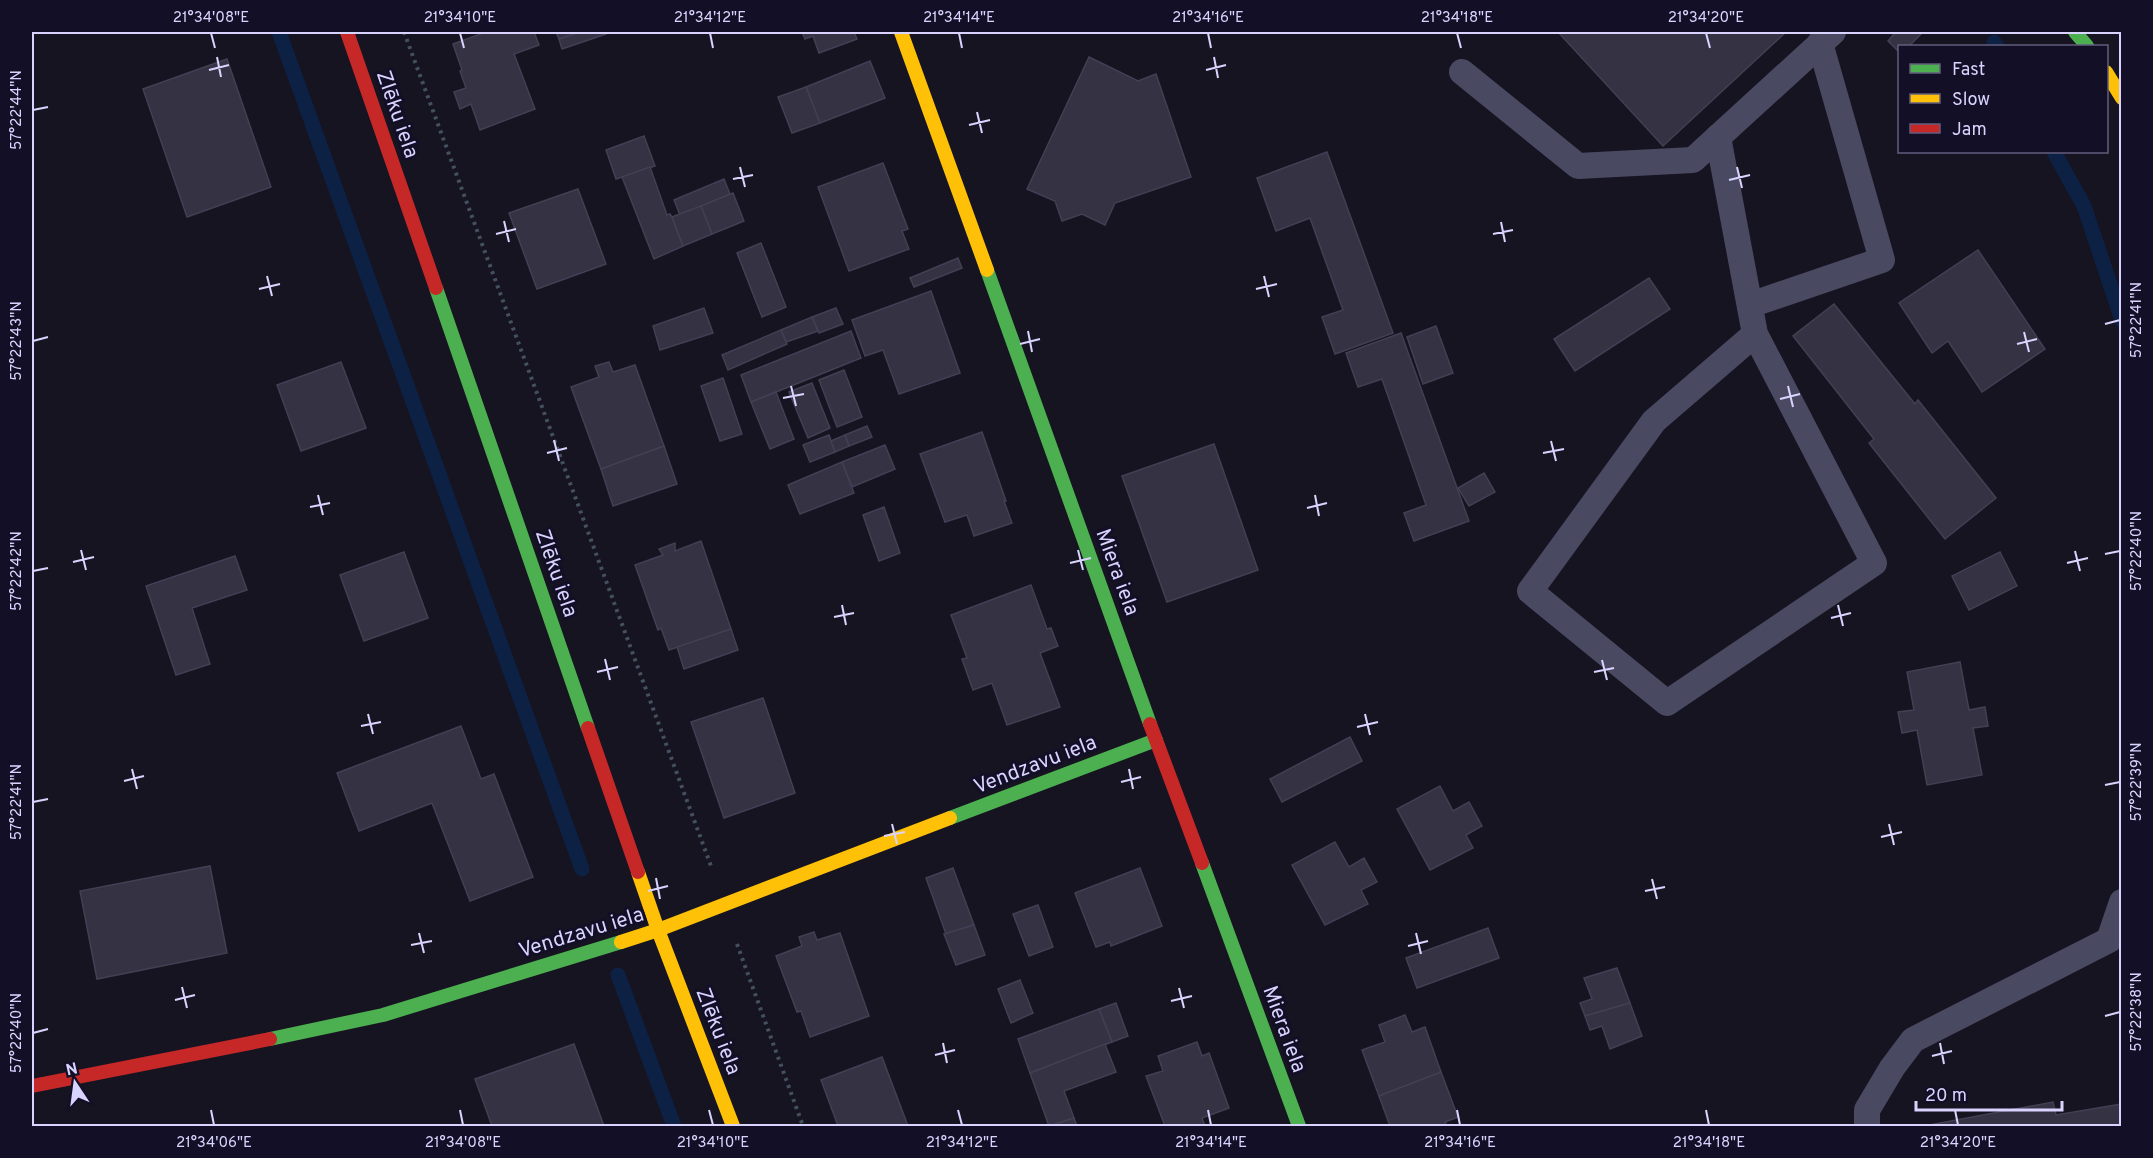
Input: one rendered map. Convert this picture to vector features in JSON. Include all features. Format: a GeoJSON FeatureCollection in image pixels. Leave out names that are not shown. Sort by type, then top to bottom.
{"type":"FeatureCollection","features":[{"type":"Feature","properties":{"kind":"street","name":"Zlēku iela"},"geometry":{"type":"LineString","coordinates":[[347,32],[658,930],[733,1126]]}},
{"type":"Feature","properties":{"kind":"street","name":"Miera iela"},"geometry":{"type":"LineString","coordinates":[[901,32],[1156,740],[1299,1126]]}},
{"type":"Feature","properties":{"kind":"street"},"geometry":{"type":"LineString","coordinates":[[2075,32],[2085,45]]}},
{"type":"Feature","properties":{"kind":"street"},"geometry":{"type":"LineString","coordinates":[[2108,75],[2121,98]]}},
{"type":"Feature","properties":{"kind":"street","name":"Vendzavu iela"},"geometry":{"type":"LineString","coordinates":[[32,1086],[383,1015],[658,930],[1156,740]]}},
{"type":"Feature","properties":{"kind":"lane"},"geometry":{"type":"LineString","coordinates":[[1462,72],[1578,166],[1693,160],[1827,37],[1882,260],[1750,305]]}},
{"type":"Feature","properties":{"kind":"lane"},"geometry":{"type":"LineString","coordinates":[[1718,137],[1755,333],[1874,563],[1667,703],[1530,591],[1654,421],[1755,333]]}},
{"type":"Feature","properties":{"kind":"lane"},"geometry":{"type":"LineString","coordinates":[[1867,1126],[1867,1110],[1892,1068],[1913,1040],[2109,940],[2121,902]]}},
{"type":"Feature","properties":{"kind":"path"},"geometry":{"type":"LineString","coordinates":[[404,32],[708,858],[727,903],[736,942],[803,1126]]}},
{"type":"Feature","properties":{"kind":"building"},"geometry":{"type":"Polygon","coordinates":[[[486,32],[534,32],[539,45],[514,54],[535,109],[480,130],[471,104],[460,109],[454,92],[466,88],[453,44],[486,32]]]}},
{"type":"Feature","properties":{"kind":"building"},"geometry":{"type":"Polygon","coordinates":[[[556,32],[581,32],[559,39],[556,32]]]}},
{"type":"Feature","properties":{"kind":"building"},"geometry":{"type":"Polygon","coordinates":[[[581,32],[605,32],[606,34],[562,49],[559,39],[581,32]]]}},
{"type":"Feature","properties":{"kind":"building"},"geometry":{"type":"Polygon","coordinates":[[[802,32],[854,32],[857,39],[819,53],[813,36],[805,39],[802,32]]]}},
{"type":"Feature","properties":{"kind":"building"},"geometry":{"type":"Polygon","coordinates":[[[1558,32],[1786,32],[1663,146],[1558,32]]]}},
{"type":"Feature","properties":{"kind":"building"},"geometry":{"type":"Polygon","coordinates":[[[1892,32],[1923,32],[1910,45],[1898,45],[1898,51],[1888,41],[1894,34],[1892,32]]]}},
{"type":"Feature","properties":{"kind":"building"},"geometry":{"type":"Polygon","coordinates":[[[1089,57],[1138,81],[1156,74],[1191,177],[1115,203],[1105,225],[1082,214],[1062,221],[1055,201],[1027,189],[1089,57]]]}},
{"type":"Feature","properties":{"kind":"building"},"geometry":{"type":"Polygon","coordinates":[[[227,59],[271,187],[187,217],[143,89],[227,59]]]}},
{"type":"Feature","properties":{"kind":"building"},"geometry":{"type":"Polygon","coordinates":[[[870,61],[885,98],[820,123],[806,87],[870,61]]]}},
{"type":"Feature","properties":{"kind":"building"},"geometry":{"type":"Polygon","coordinates":[[[806,87],[820,123],[792,133],[778,97],[806,87]]]}},
{"type":"Feature","properties":{"kind":"building"},"geometry":{"type":"Polygon","coordinates":[[[644,136],[655,166],[616,179],[606,150],[644,136]]]}},
{"type":"Feature","properties":{"kind":"building"},"geometry":{"type":"Polygon","coordinates":[[[1327,152],[1393,333],[1335,354],[1322,317],[1343,310],[1310,218],[1276,231],[1257,178],[1327,152]]]}},
{"type":"Feature","properties":{"kind":"building"},"geometry":{"type":"Polygon","coordinates":[[[883,163],[908,229],[902,231],[909,249],[849,271],[818,187],[883,163]]]}},
{"type":"Feature","properties":{"kind":"building"},"geometry":{"type":"Polygon","coordinates":[[[650,167],[667,215],[670,214],[672,217],[683,246],[654,259],[622,177],[650,167]]]}},
{"type":"Feature","properties":{"kind":"building"},"geometry":{"type":"Polygon","coordinates":[[[724,179],[730,194],[680,215],[674,200],[724,179]]]}},
{"type":"Feature","properties":{"kind":"building"},"geometry":{"type":"Polygon","coordinates":[[[578,189],[606,264],[537,289],[509,213],[578,189]]]}},
{"type":"Feature","properties":{"kind":"building"},"geometry":{"type":"Polygon","coordinates":[[[733,193],[744,221],[712,234],[701,206],[733,193]]]}},
{"type":"Feature","properties":{"kind":"building"},"geometry":{"type":"Polygon","coordinates":[[[701,206],[712,234],[683,246],[672,217],[701,206]]]}},
{"type":"Feature","properties":{"kind":"building"},"geometry":{"type":"Polygon","coordinates":[[[761,243],[786,307],[762,317],[737,253],[761,243]]]}},
{"type":"Feature","properties":{"kind":"building"},"geometry":{"type":"Polygon","coordinates":[[[1978,250],[2045,349],[1982,392],[1948,341],[1932,353],[1899,303],[1978,250]]]}},
{"type":"Feature","properties":{"kind":"building"},"geometry":{"type":"Polygon","coordinates":[[[958,258],[962,268],[914,287],[910,278],[958,258]]]}},
{"type":"Feature","properties":{"kind":"building"},"geometry":{"type":"Polygon","coordinates":[[[1649,278],[1670,309],[1575,371],[1554,339],[1649,278]]]}},
{"type":"Feature","properties":{"kind":"building"},"geometry":{"type":"Polygon","coordinates":[[[931,291],[960,373],[899,394],[883,350],[865,356],[852,320],[931,291]]]}},
{"type":"Feature","properties":{"kind":"building"},"geometry":{"type":"Polygon","coordinates":[[[1834,304],[1915,404],[1918,400],[1996,498],[1945,539],[1869,443],[1874,439],[1793,336],[1834,304]]]}},
{"type":"Feature","properties":{"kind":"building"},"geometry":{"type":"Polygon","coordinates":[[[704,308],[713,333],[660,350],[653,326],[704,308]]]}},
{"type":"Feature","properties":{"kind":"building"},"geometry":{"type":"Polygon","coordinates":[[[836,308],[843,324],[819,333],[812,317],[836,308]]]}},
{"type":"Feature","properties":{"kind":"building"},"geometry":{"type":"Polygon","coordinates":[[[812,317],[818,331],[786,342],[781,330],[812,317]]]}},
{"type":"Feature","properties":{"kind":"building"},"geometry":{"type":"Polygon","coordinates":[[[1436,326],[1453,373],[1423,384],[1407,337],[1436,326]]]}},
{"type":"Feature","properties":{"kind":"building"},"geometry":{"type":"Polygon","coordinates":[[[781,330],[787,344],[728,370],[722,355],[781,330]]]}},
{"type":"Feature","properties":{"kind":"building"},"geometry":{"type":"Polygon","coordinates":[[[851,331],[861,358],[751,402],[741,375],[851,331]]]}},
{"type":"Feature","properties":{"kind":"building"},"geometry":{"type":"Polygon","coordinates":[[[1401,333],[1469,521],[1414,541],[1404,513],[1426,505],[1382,379],[1358,387],[1346,353],[1401,333]]]}},
{"type":"Feature","properties":{"kind":"building"},"geometry":{"type":"Polygon","coordinates":[[[341,362],[366,428],[301,451],[277,385],[341,362]]]}},
{"type":"Feature","properties":{"kind":"building"},"geometry":{"type":"Polygon","coordinates":[[[609,362],[613,372],[635,365],[664,446],[601,469],[571,387],[599,377],[595,366],[609,362]]]}},
{"type":"Feature","properties":{"kind":"building"},"geometry":{"type":"Polygon","coordinates":[[[844,370],[862,417],[837,427],[819,380],[844,370]]]}},
{"type":"Feature","properties":{"kind":"building"},"geometry":{"type":"Polygon","coordinates":[[[723,378],[742,434],[720,441],[701,386],[723,378]]]}},
{"type":"Feature","properties":{"kind":"building"},"geometry":{"type":"Polygon","coordinates":[[[812,383],[830,428],[808,438],[789,392],[812,383]]]}},
{"type":"Feature","properties":{"kind":"building"},"geometry":{"type":"Polygon","coordinates":[[[776,392],[794,439],[770,449],[751,402],[776,392]]]}},
{"type":"Feature","properties":{"kind":"building"},"geometry":{"type":"Polygon","coordinates":[[[867,426],[872,437],[849,446],[845,435],[867,426]]]}},
{"type":"Feature","properties":{"kind":"building"},"geometry":{"type":"Polygon","coordinates":[[[982,432],[1012,523],[974,536],[967,515],[945,522],[920,454],[982,432]]]}},
{"type":"Feature","properties":{"kind":"building"},"geometry":{"type":"Polygon","coordinates":[[[829,435],[835,452],[810,462],[803,445],[829,435]]]}},
{"type":"Feature","properties":{"kind":"building"},"geometry":{"type":"Polygon","coordinates":[[[845,435],[849,446],[835,452],[831,441],[845,435]]]}},
{"type":"Feature","properties":{"kind":"building"},"geometry":{"type":"Polygon","coordinates":[[[1214,444],[1258,570],[1167,602],[1122,476],[1214,444]]]}},
{"type":"Feature","properties":{"kind":"building"},"geometry":{"type":"Polygon","coordinates":[[[885,445],[895,469],[852,487],[842,462],[885,445]]]}},
{"type":"Feature","properties":{"kind":"building"},"geometry":{"type":"Polygon","coordinates":[[[664,446],[677,484],[613,506],[601,469],[664,446]]]}},
{"type":"Feature","properties":{"kind":"building"},"geometry":{"type":"Polygon","coordinates":[[[842,462],[854,493],[800,514],[788,485],[842,462]]]}},
{"type":"Feature","properties":{"kind":"building"},"geometry":{"type":"Polygon","coordinates":[[[1484,473],[1495,492],[1469,506],[1458,488],[1484,473]]]}},
{"type":"Feature","properties":{"kind":"building"},"geometry":{"type":"Polygon","coordinates":[[[884,507],[900,553],[879,561],[863,515],[884,507]]]}},
{"type":"Feature","properties":{"kind":"building"},"geometry":{"type":"Polygon","coordinates":[[[701,541],[731,629],[669,650],[661,628],[658,630],[635,565],[663,555],[659,549],[675,543],[675,551],[701,541]]]}},
{"type":"Feature","properties":{"kind":"building"},"geometry":{"type":"Polygon","coordinates":[[[404,552],[428,618],[364,641],[340,575],[404,552]]]}},
{"type":"Feature","properties":{"kind":"building"},"geometry":{"type":"Polygon","coordinates":[[[2000,552],[2017,586],[1969,610],[1952,576],[2000,552]]]}},
{"type":"Feature","properties":{"kind":"building"},"geometry":{"type":"Polygon","coordinates":[[[235,556],[247,590],[192,608],[210,664],[176,675],[146,586],[235,556]]]}},
{"type":"Feature","properties":{"kind":"building"},"geometry":{"type":"Polygon","coordinates":[[[1031,585],[1047,629],[1051,628],[1058,646],[1040,653],[1060,707],[1007,725],[992,683],[973,690],[962,659],[967,658],[951,615],[1031,585]]]}},
{"type":"Feature","properties":{"kind":"building"},"geometry":{"type":"Polygon","coordinates":[[[731,629],[738,650],[684,669],[677,647],[731,629]]]}},
{"type":"Feature","properties":{"kind":"building"},"geometry":{"type":"Polygon","coordinates":[[[1960,662],[1969,710],[1985,707],[1988,726],[1973,728],[1982,775],[1927,785],[1917,730],[1902,733],[1898,712],[1914,710],[1907,672],[1960,662]]]}},
{"type":"Feature","properties":{"kind":"building"},"geometry":{"type":"Polygon","coordinates":[[[763,698],[795,793],[724,818],[691,722],[763,698]]]}},
{"type":"Feature","properties":{"kind":"building"},"geometry":{"type":"Polygon","coordinates":[[[461,726],[481,779],[494,774],[533,877],[470,901],[432,803],[359,831],[337,773],[461,726]]]}},
{"type":"Feature","properties":{"kind":"building"},"geometry":{"type":"Polygon","coordinates":[[[1350,737],[1362,761],[1282,802],[1270,779],[1350,737]]]}},
{"type":"Feature","properties":{"kind":"building"},"geometry":{"type":"Polygon","coordinates":[[[1440,786],[1453,811],[1469,802],[1482,826],[1466,835],[1473,848],[1430,870],[1397,809],[1440,786]]]}},
{"type":"Feature","properties":{"kind":"building"},"geometry":{"type":"Polygon","coordinates":[[[1335,842],[1349,867],[1364,858],[1377,882],[1361,890],[1368,904],[1325,925],[1292,865],[1335,842]]]}},
{"type":"Feature","properties":{"kind":"building"},"geometry":{"type":"Polygon","coordinates":[[[210,866],[227,953],[97,979],[80,891],[210,866]]]}},
{"type":"Feature","properties":{"kind":"building"},"geometry":{"type":"Polygon","coordinates":[[[953,868],[974,925],[946,934],[926,878],[953,868]]]}},
{"type":"Feature","properties":{"kind":"building"},"geometry":{"type":"Polygon","coordinates":[[[1140,868],[1162,926],[1111,946],[1110,942],[1096,947],[1075,893],[1140,868]]]}},
{"type":"Feature","properties":{"kind":"building"},"geometry":{"type":"Polygon","coordinates":[[[1038,905],[1053,947],[1029,956],[1013,914],[1038,905]]]}},
{"type":"Feature","properties":{"kind":"building"},"geometry":{"type":"Polygon","coordinates":[[[974,925],[985,955],[956,965],[944,934],[974,925]]]}},
{"type":"Feature","properties":{"kind":"building"},"geometry":{"type":"Polygon","coordinates":[[[1488,928],[1499,958],[1417,988],[1406,958],[1488,928]]]}},
{"type":"Feature","properties":{"kind":"building"},"geometry":{"type":"Polygon","coordinates":[[[814,932],[817,940],[840,933],[869,1016],[810,1037],[801,1011],[797,1012],[776,956],[802,946],[799,937],[814,932]]]}},
{"type":"Feature","properties":{"kind":"building"},"geometry":{"type":"Polygon","coordinates":[[[1617,968],[1630,1003],[1585,1016],[1580,1003],[1592,999],[1584,978],[1617,968]]]}},
{"type":"Feature","properties":{"kind":"building"},"geometry":{"type":"Polygon","coordinates":[[[1020,980],[1033,1013],[1011,1023],[998,989],[1020,980]]]}},
{"type":"Feature","properties":{"kind":"building"},"geometry":{"type":"Polygon","coordinates":[[[1116,1003],[1128,1036],[1112,1042],[1099,1009],[1116,1003]]]}},
{"type":"Feature","properties":{"kind":"building"},"geometry":{"type":"Polygon","coordinates":[[[1630,1003],[1642,1036],[1610,1049],[1602,1026],[1590,1030],[1585,1016],[1630,1003]]]}},
{"type":"Feature","properties":{"kind":"building"},"geometry":{"type":"Polygon","coordinates":[[[1099,1009],[1112,1042],[1030,1073],[1018,1039],[1099,1009]]]}},
{"type":"Feature","properties":{"kind":"building"},"geometry":{"type":"Polygon","coordinates":[[[1405,1015],[1412,1032],[1425,1027],[1441,1072],[1379,1096],[1362,1050],[1385,1042],[1379,1025],[1405,1015]]]}},
{"type":"Feature","properties":{"kind":"building"},"geometry":{"type":"Polygon","coordinates":[[[1197,1042],[1202,1056],[1209,1053],[1229,1108],[1202,1118],[1205,1126],[1165,1126],[1146,1076],[1163,1071],[1158,1056],[1197,1042]]]}},
{"type":"Feature","properties":{"kind":"building"},"geometry":{"type":"Polygon","coordinates":[[[574,1044],[604,1126],[492,1126],[475,1079],[574,1044]]]}},
{"type":"Feature","properties":{"kind":"building"},"geometry":{"type":"Polygon","coordinates":[[[1105,1044],[1116,1072],[1064,1091],[1074,1118],[1049,1126],[1030,1073],[1105,1044]]]}},
{"type":"Feature","properties":{"kind":"building"},"geometry":{"type":"Polygon","coordinates":[[[882,1057],[908,1126],[838,1126],[821,1080],[882,1057]]]}},
{"type":"Feature","properties":{"kind":"building"},"geometry":{"type":"Polygon","coordinates":[[[1441,1072],[1458,1117],[1445,1122],[1447,1126],[1390,1126],[1379,1096],[1441,1072]]]}},
{"type":"Feature","properties":{"kind":"building"},"geometry":{"type":"Polygon","coordinates":[[[2053,1102],[2056,1115],[2122,1104],[2122,1126],[1924,1126],[2053,1102]]]}},
{"type":"Feature","properties":{"kind":"building"},"geometry":{"type":"Polygon","coordinates":[[[1074,1118],[1077,1126],[1050,1126],[1074,1118]]]}},
{"type":"Feature","properties":{"kind":"waterway"},"geometry":{"type":"LineString","coordinates":[[279,32],[582,869]]}},
{"type":"Feature","properties":{"kind":"waterway"},"geometry":{"type":"LineString","coordinates":[[2055,153],[2084,206],[2122,320]]}},
{"type":"Feature","properties":{"kind":"waterway"},"geometry":{"type":"LineString","coordinates":[[618,975],[674,1126]]}},
{"type":"Feature","properties":{"kind":"traffic: fast"},"geometry":{"type":"LineString","coordinates":[[2075,32],[2086,45]]}},
{"type":"Feature","properties":{"kind":"traffic: fast"},"geometry":{"type":"LineString","coordinates":[[987,270],[1150,724]]}},
{"type":"Feature","properties":{"kind":"traffic: fast"},"geometry":{"type":"LineString","coordinates":[[436,288],[588,728]]}},
{"type":"Feature","properties":{"kind":"traffic: fast"},"geometry":{"type":"LineString","coordinates":[[950,818],[1156,740]]}},
{"type":"Feature","properties":{"kind":"traffic: fast"},"geometry":{"type":"LineString","coordinates":[[1202,863],[1299,1126]]}},
{"type":"Feature","properties":{"kind":"traffic: fast"},"geometry":{"type":"LineString","coordinates":[[270,1039],[383,1015],[621,942]]}},
{"type":"Feature","properties":{"kind":"traffic: slow"},"geometry":{"type":"LineString","coordinates":[[901,32],[987,270]]}},
{"type":"Feature","properties":{"kind":"traffic: slow"},"geometry":{"type":"LineString","coordinates":[[2108,75],[2122,98]]}},
{"type":"Feature","properties":{"kind":"traffic: slow"},"geometry":{"type":"LineString","coordinates":[[621,942],[658,930],[950,818]]}},
{"type":"Feature","properties":{"kind":"traffic: slow"},"geometry":{"type":"LineString","coordinates":[[638,872],[733,1126]]}},
{"type":"Feature","properties":{"kind":"traffic: jam"},"geometry":{"type":"LineString","coordinates":[[347,32],[436,288]]}},
{"type":"Feature","properties":{"kind":"traffic: jam"},"geometry":{"type":"LineString","coordinates":[[1150,724],[1202,863]]}},
{"type":"Feature","properties":{"kind":"traffic: jam"},"geometry":{"type":"LineString","coordinates":[[588,728],[638,872]]}},
{"type":"Feature","properties":{"kind":"traffic: jam"},"geometry":{"type":"LineString","coordinates":[[32,1086],[270,1039]]}}]}
